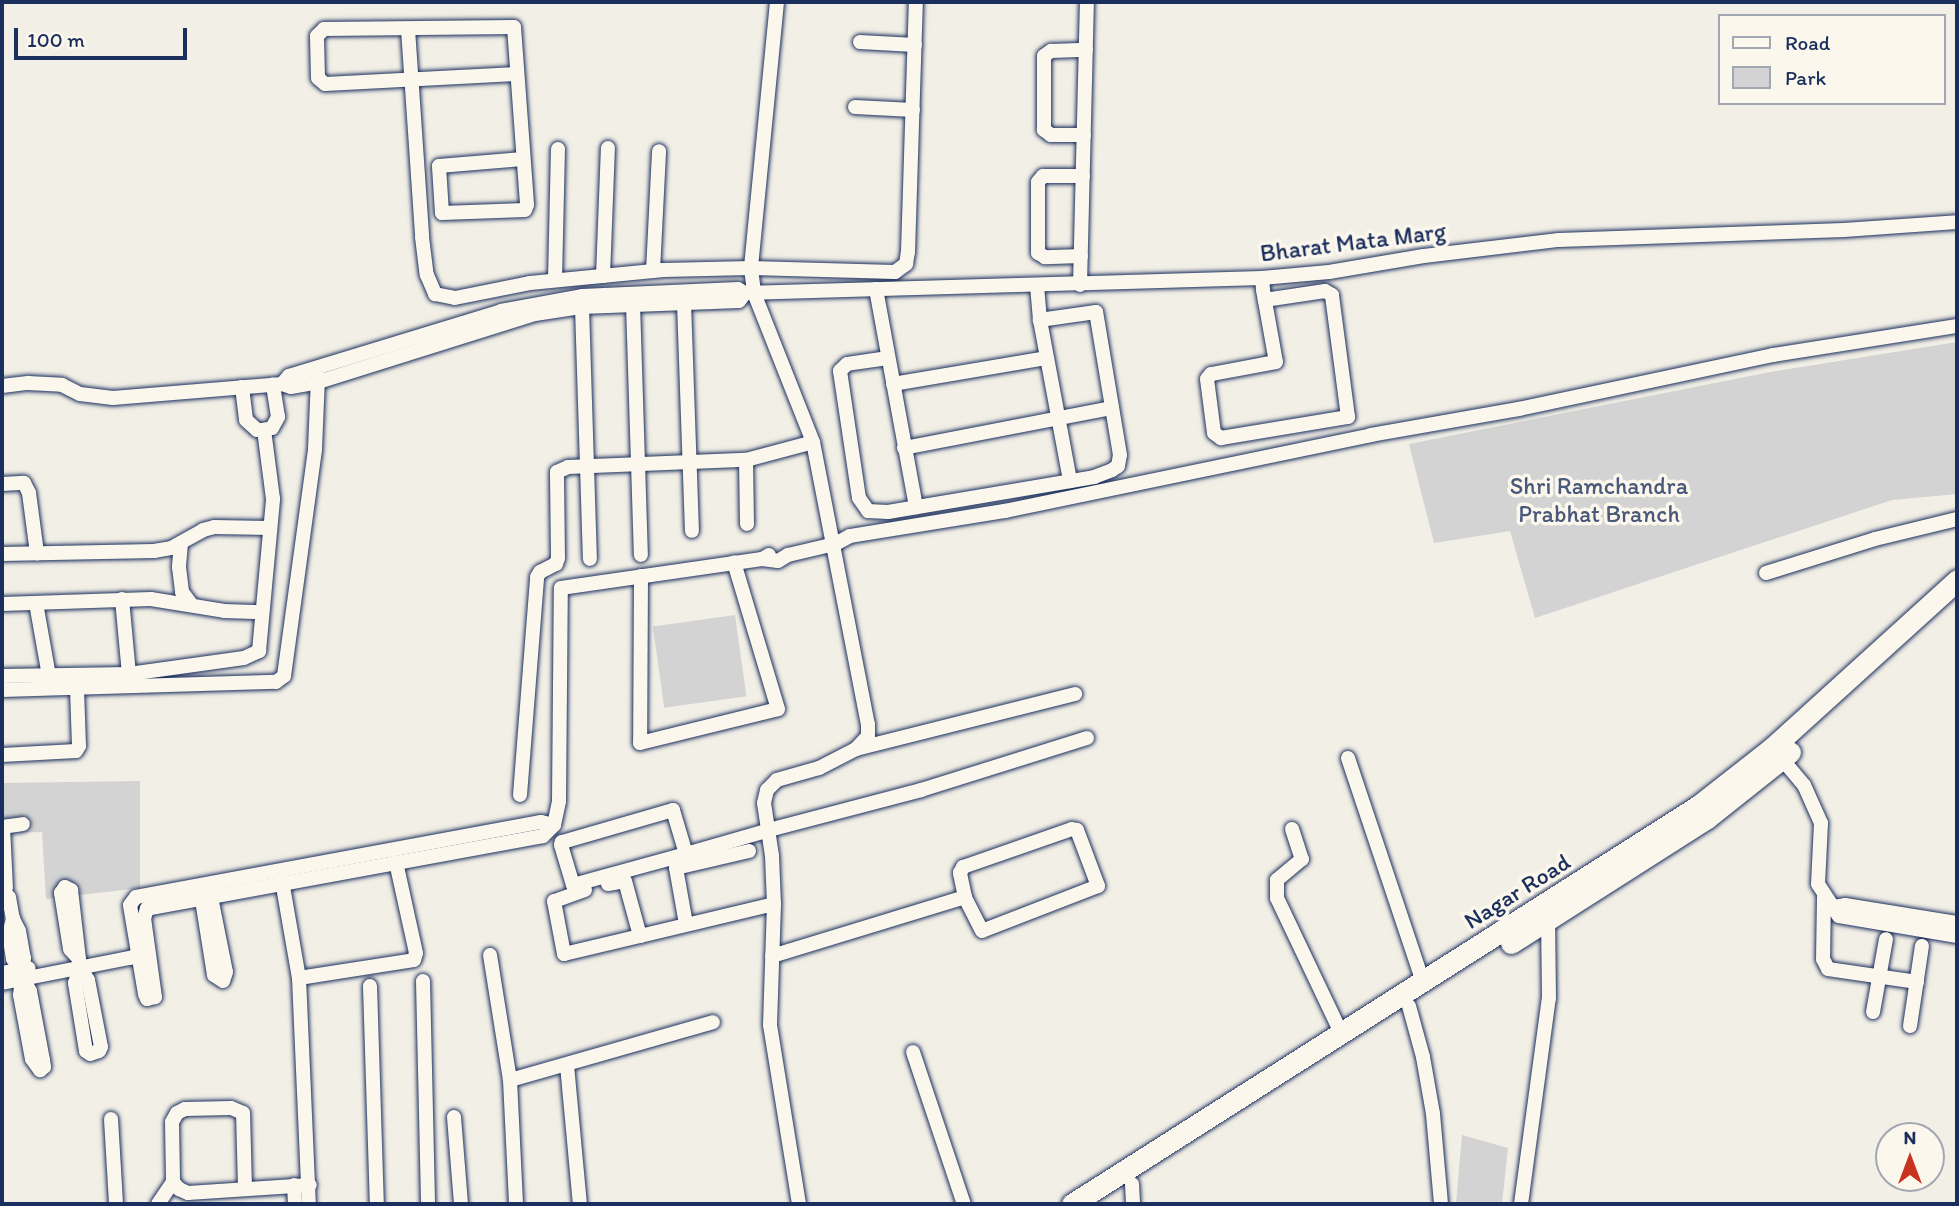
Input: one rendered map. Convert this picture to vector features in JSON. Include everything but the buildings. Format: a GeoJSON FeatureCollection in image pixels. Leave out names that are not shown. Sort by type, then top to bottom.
{"type":"FeatureCollection","features":[{"type":"Feature","properties":{"kind":"highway","name":"Nagar Road"},"geometry":{"type":"LineString","coordinates":[[1072,1204],[1698,806],[1772,748],[1957,580]]}},
{"type":"Feature","properties":{"kind":"highway","name":"Nagar Road"},"geometry":{"type":"LineString","coordinates":[[1099,1204],[1132,1194],[1409,1006],[1707,818],[1782,759],[1957,600]]}},
{"type":"Feature","properties":{"kind":"street"},"geometry":{"type":"LineString","coordinates":[[777,2],[749,293],[813,442],[868,724],[868,736],[856,749]]}},
{"type":"Feature","properties":{"kind":"street"},"geometry":{"type":"LineString","coordinates":[[408,29],[427,275],[435,294],[455,298],[555,280],[653,271],[751,268],[895,272],[906,264],[916,2]]}},
{"type":"Feature","properties":{"kind":"street"},"geometry":{"type":"LineString","coordinates":[[1080,285],[1087,2]]}},
{"type":"Feature","properties":{"kind":"street"},"geometry":{"type":"LineString","coordinates":[[516,74],[324,84],[318,78],[320,30],[513,27],[527,205],[525,210],[446,215],[440,207],[439,166],[523,159]]}},
{"type":"Feature","properties":{"kind":"street"},"geometry":{"type":"LineString","coordinates":[[860,42],[915,45]]}},
{"type":"Feature","properties":{"kind":"street"},"geometry":{"type":"LineString","coordinates":[[1084,135],[1051,135],[1044,130],[1044,56],[1051,51],[1086,50]]}},
{"type":"Feature","properties":{"kind":"street"},"geometry":{"type":"LineString","coordinates":[[855,107],[913,110]]}},
{"type":"Feature","properties":{"kind":"street"},"geometry":{"type":"LineString","coordinates":[[603,276],[608,148]]}},
{"type":"Feature","properties":{"kind":"street"},"geometry":{"type":"LineString","coordinates":[[555,280],[558,149]]}},
{"type":"Feature","properties":{"kind":"street"},"geometry":{"type":"LineString","coordinates":[[653,271],[659,151]]}},
{"type":"Feature","properties":{"kind":"street"},"geometry":{"type":"LineString","coordinates":[[1080,256],[1045,257],[1038,253],[1038,181],[1043,176],[1083,176]]}},
{"type":"Feature","properties":{"kind":"street"},"geometry":{"type":"LineString","coordinates":[[419,178],[439,177]]}},
{"type":"Feature","properties":{"kind":"street","name":"Bharat Mata Marg"},"geometry":{"type":"LineString","coordinates":[[749,293],[1080,285],[1143,279],[1262,278],[1572,239],[1844,230],[1957,222]]}},
{"type":"Feature","properties":{"kind":"street"},"geometry":{"type":"LineString","coordinates":[[1262,278],[1265,300],[1276,362],[1211,374],[1207,379],[1214,433],[1221,438],[1348,417],[1332,295],[1325,291],[1265,300]]}},
{"type":"Feature","properties":{"kind":"street"},"geometry":{"type":"LineString","coordinates":[[1037,286],[1056,419],[1070,481]]}},
{"type":"Feature","properties":{"kind":"street"},"geometry":{"type":"LineString","coordinates":[[2,386],[28,383],[62,386],[80,394],[113,398],[277,384],[291,387],[502,311],[553,299],[738,289],[749,293]]}},
{"type":"Feature","properties":{"kind":"street"},"geometry":{"type":"LineString","coordinates":[[876,289],[916,507]]}},
{"type":"Feature","properties":{"kind":"street"},"geometry":{"type":"LineString","coordinates":[[318,376],[535,314],[582,307],[739,301],[749,293]]}},
{"type":"Feature","properties":{"kind":"street"},"geometry":{"type":"LineString","coordinates":[[684,303],[692,531]]}},
{"type":"Feature","properties":{"kind":"street"},"geometry":{"type":"LineString","coordinates":[[634,304],[640,555]]}},
{"type":"Feature","properties":{"kind":"street"},"geometry":{"type":"LineString","coordinates":[[582,307],[590,559]]}},
{"type":"Feature","properties":{"kind":"street"},"geometry":{"type":"LineString","coordinates":[[888,358],[847,364],[841,371],[859,498],[868,511],[877,513],[1094,477],[1118,466],[1120,455],[1096,312],[1040,320]]}},
{"type":"Feature","properties":{"kind":"street"},"geometry":{"type":"LineString","coordinates":[[131,901],[136,897],[205,891],[402,856],[510,835],[541,822],[554,825],[559,801],[561,588],[762,559],[771,554],[788,555],[835,544],[850,536],[1005,511],[1371,435],[1519,409],[1773,355],[1957,326]]}},
{"type":"Feature","properties":{"kind":"street"},"geometry":{"type":"LineString","coordinates":[[893,384],[1046,358]]}},
{"type":"Feature","properties":{"kind":"street"},"geometry":{"type":"LineString","coordinates":[[2,690],[276,682],[284,676],[312,474],[318,376]]}},
{"type":"Feature","properties":{"kind":"street"},"geometry":{"type":"LineString","coordinates":[[242,387],[246,420],[257,430],[264,430],[272,428],[278,417],[277,384]]}},
{"type":"Feature","properties":{"kind":"street"},"geometry":{"type":"LineString","coordinates":[[904,448],[1112,408]]}},
{"type":"Feature","properties":{"kind":"street"},"geometry":{"type":"LineString","coordinates":[[2,676],[129,674],[253,656],[261,644],[273,479],[264,430]]}},
{"type":"Feature","properties":{"kind":"street"},"geometry":{"type":"LineString","coordinates":[[520,795],[537,577],[556,564],[558,558],[557,472],[562,468],[589,466],[746,460],[813,442]]}},
{"type":"Feature","properties":{"kind":"street"},"geometry":{"type":"LineString","coordinates":[[746,460],[747,524]]}},
{"type":"Feature","properties":{"kind":"street"},"geometry":{"type":"LineString","coordinates":[[2,484],[24,483],[29,493],[37,553]]}},
{"type":"Feature","properties":{"kind":"street"},"geometry":{"type":"LineString","coordinates":[[1766,573],[1875,539],[1957,519]]}},
{"type":"Feature","properties":{"kind":"street"},"geometry":{"type":"LineString","coordinates":[[2,554],[155,551],[181,543],[214,527],[270,528]]}},
{"type":"Feature","properties":{"kind":"street"},"geometry":{"type":"LineString","coordinates":[[181,543],[179,567],[182,592],[191,604]]}},
{"type":"Feature","properties":{"kind":"street"},"geometry":{"type":"LineString","coordinates":[[641,576],[640,743],[778,709],[734,562]]}},
{"type":"Feature","properties":{"kind":"street"},"geometry":{"type":"LineString","coordinates":[[2,604],[122,598],[191,604],[224,611],[262,612]]}},
{"type":"Feature","properties":{"kind":"street"},"geometry":{"type":"LineString","coordinates":[[122,598],[129,674]]}},
{"type":"Feature","properties":{"kind":"street"},"geometry":{"type":"LineString","coordinates":[[36,603],[49,676]]}},
{"type":"Feature","properties":{"kind":"street"},"geometry":{"type":"LineString","coordinates":[[2,755],[76,751],[79,746],[77,689]]}},
{"type":"Feature","properties":{"kind":"street"},"geometry":{"type":"LineString","coordinates":[[799,1204],[774,1064],[771,1025],[774,904],[769,830],[764,803],[767,790],[777,780],[819,768],[856,749],[1075,694]]}},
{"type":"Feature","properties":{"kind":"street"},"geometry":{"type":"LineString","coordinates":[[686,855],[673,810],[562,842],[561,845],[573,886],[686,855],[769,830],[921,790],[1087,738]]}},
{"type":"Feature","properties":{"kind":"street"},"geometry":{"type":"LineString","coordinates":[[1348,758],[1423,982]]}},
{"type":"Feature","properties":{"kind":"street"},"geometry":{"type":"LineString","coordinates":[[1782,759],[1804,785],[1821,823],[1818,884],[1828,902],[1824,964],[1828,969],[1917,982]]}},
{"type":"Feature","properties":{"kind":"street"},"geometry":{"type":"LineString","coordinates":[[22,974],[20,995],[33,1065],[40,1070],[44,1067],[32,1002],[22,974],[13,959],[5,920],[7,892],[2,827],[23,824]]}},
{"type":"Feature","properties":{"kind":"street"},"geometry":{"type":"LineString","coordinates":[[1072,829],[1077,830],[1098,886],[982,930],[965,897],[960,873],[963,867],[1072,829]]}},
{"type":"Feature","properties":{"kind":"street"},"geometry":{"type":"LineString","coordinates":[[1292,829],[1302,859],[1277,880],[1277,898],[1342,1034]]}},
{"type":"Feature","properties":{"kind":"street"},"geometry":{"type":"LineString","coordinates":[[686,924],[676,868],[749,851]]}},
{"type":"Feature","properties":{"kind":"street"},"geometry":{"type":"LineString","coordinates":[[299,978],[414,960],[416,953],[402,856]]}},
{"type":"Feature","properties":{"kind":"street"},"geometry":{"type":"LineString","coordinates":[[281,877],[299,978],[309,1204]]}},
{"type":"Feature","properties":{"kind":"street"},"geometry":{"type":"LineString","coordinates":[[640,936],[625,881],[554,901],[564,954],[640,936],[686,924],[774,904]]}},
{"type":"Feature","properties":{"kind":"street"},"geometry":{"type":"LineString","coordinates":[[205,891],[212,902],[226,972],[223,981],[214,975],[203,906],[205,891]]}},
{"type":"Feature","properties":{"kind":"street"},"geometry":{"type":"LineString","coordinates":[[144,911],[205,891]]}},
{"type":"Feature","properties":{"kind":"street"},"geometry":{"type":"LineString","coordinates":[[772,956],[965,897]]}},
{"type":"Feature","properties":{"kind":"street"},"geometry":{"type":"LineString","coordinates":[[131,901],[144,911]]}},
{"type":"Feature","properties":{"kind":"street"},"geometry":{"type":"LineString","coordinates":[[131,901],[142,952]]}},
{"type":"Feature","properties":{"kind":"street"},"geometry":{"type":"LineString","coordinates":[[1828,902],[1935,926],[1957,936]]}},
{"type":"Feature","properties":{"kind":"street"},"geometry":{"type":"LineString","coordinates":[[142,952],[144,911]]}},
{"type":"Feature","properties":{"kind":"street"},"geometry":{"type":"LineString","coordinates":[[1521,1204],[1549,998],[1548,920]]}},
{"type":"Feature","properties":{"kind":"street"},"geometry":{"type":"LineString","coordinates":[[1935,926],[1957,923]]}},
{"type":"Feature","properties":{"kind":"street"},"geometry":{"type":"LineString","coordinates":[[1873,1012],[1886,939]]}},
{"type":"Feature","properties":{"kind":"street"},"geometry":{"type":"LineString","coordinates":[[1910,1026],[1923,946]]}},
{"type":"Feature","properties":{"kind":"street"},"geometry":{"type":"LineString","coordinates":[[2,973],[22,974],[130,958],[142,952]]}},
{"type":"Feature","properties":{"kind":"street"},"geometry":{"type":"LineString","coordinates":[[490,955],[510,1080],[516,1204]]}},
{"type":"Feature","properties":{"kind":"street"},"geometry":{"type":"LineString","coordinates":[[80,964],[88,980],[101,1047],[90,1054],[86,1051],[75,983],[80,964]]}},
{"type":"Feature","properties":{"kind":"street"},"geometry":{"type":"LineString","coordinates":[[2,983],[22,974]]}},
{"type":"Feature","properties":{"kind":"street"},"geometry":{"type":"LineString","coordinates":[[424,981],[428,1204]]}},
{"type":"Feature","properties":{"kind":"street"},"geometry":{"type":"LineString","coordinates":[[370,986],[377,1204]]}},
{"type":"Feature","properties":{"kind":"street"},"geometry":{"type":"LineString","coordinates":[[1409,1006],[1431,1102],[1441,1204]]}},
{"type":"Feature","properties":{"kind":"street"},"geometry":{"type":"LineString","coordinates":[[510,1080],[713,1022]]}},
{"type":"Feature","properties":{"kind":"street"},"geometry":{"type":"LineString","coordinates":[[913,1052],[964,1204]]}},
{"type":"Feature","properties":{"kind":"street"},"geometry":{"type":"LineString","coordinates":[[567,1065],[580,1204]]}},
{"type":"Feature","properties":{"kind":"street"},"geometry":{"type":"LineString","coordinates":[[158,1204],[173,1182],[172,1122],[177,1113],[186,1109],[231,1108],[243,1114],[245,1188]]}},
{"type":"Feature","properties":{"kind":"street"},"geometry":{"type":"LineString","coordinates":[[454,1117],[461,1204]]}},
{"type":"Feature","properties":{"kind":"street"},"geometry":{"type":"LineString","coordinates":[[111,1119],[116,1204]]}},
{"type":"Feature","properties":{"kind":"street"},"geometry":{"type":"LineString","coordinates":[[173,1182],[188,1193],[310,1185]]}},
{"type":"Feature","properties":{"kind":"street"},"geometry":{"type":"LineString","coordinates":[[293,1185],[295,1204]]}},
{"type":"Feature","properties":{"kind":"green space","name":"Shri Ramchandra Prabhat Branch"},"geometry":{"type":"Polygon","coordinates":[[[1957,342],[1957,494],[1892,500],[1535,618],[1510,531],[1434,543],[1409,444],[1770,372],[1957,342]]]}},
{"type":"Feature","properties":{"kind":"green space"},"geometry":{"type":"Polygon","coordinates":[[[735,615],[746,696],[664,708],[653,627],[735,615]]]}},
{"type":"Feature","properties":{"kind":"green space"},"geometry":{"type":"Polygon","coordinates":[[[140,781],[140,888],[46,899],[42,832],[2,833],[2,783],[140,781]]]}},
{"type":"Feature","properties":{"kind":"green space"},"geometry":{"type":"Polygon","coordinates":[[[1462,1135],[1508,1148],[1502,1204],[1456,1204],[1462,1135]]]}}]}
